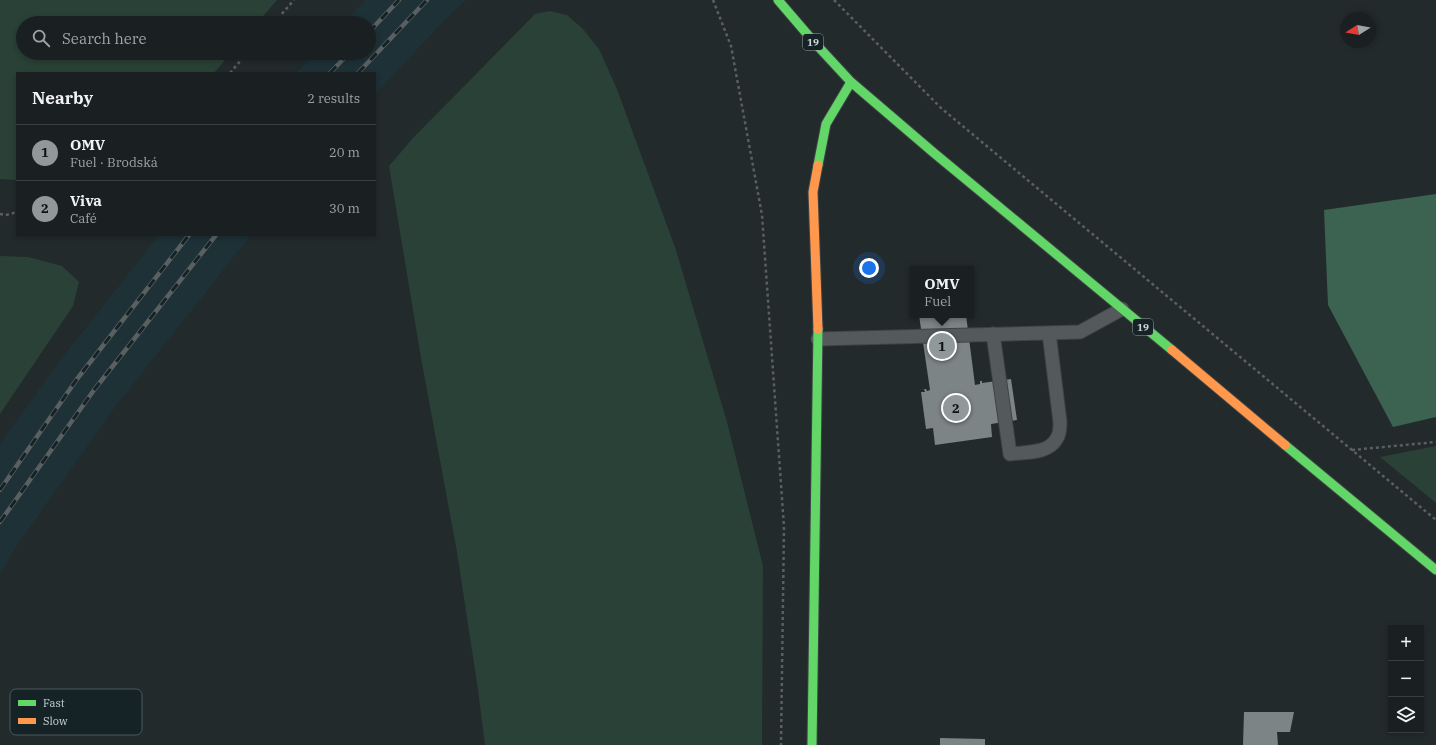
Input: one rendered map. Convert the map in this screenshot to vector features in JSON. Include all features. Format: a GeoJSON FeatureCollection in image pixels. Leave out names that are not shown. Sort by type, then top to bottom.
{"type":"FeatureCollection","features":[{"type":"Feature","properties":{"kind":"main road","name":"19"},"geometry":{"type":"LineString","coordinates":[[778,0],[851,82],[934,153],[1436,570]]}},
{"type":"Feature","properties":{"kind":"main road"},"geometry":{"type":"LineString","coordinates":[[812,745],[818,338],[813,192],[826,124],[851,82]]}},
{"type":"Feature","properties":{"kind":"lane"},"geometry":{"type":"LineString","coordinates":[[818,338],[1080,332],[1122,309]]}},
{"type":"Feature","properties":{"kind":"lane"},"geometry":{"type":"LineString","coordinates":[[993,334],[1010,454],[1041,450],[1052,446],[1058,437],[1060,422],[1049,333]]}},
{"type":"Feature","properties":{"kind":"path"},"geometry":{"type":"LineString","coordinates":[[280,16],[294,0]]}},
{"type":"Feature","properties":{"kind":"path"},"geometry":{"type":"LineString","coordinates":[[713,0],[731,46],[762,215],[784,527],[781,745]]}},
{"type":"Feature","properties":{"kind":"path"},"geometry":{"type":"LineString","coordinates":[[834,0],[941,108],[1436,520]]}},
{"type":"Feature","properties":{"kind":"path"},"geometry":{"type":"LineString","coordinates":[[231,72],[241,60]]}},
{"type":"Feature","properties":{"kind":"path"},"geometry":{"type":"LineString","coordinates":[[0,214],[6,215],[16,212]]}},
{"type":"Feature","properties":{"kind":"path"},"geometry":{"type":"LineString","coordinates":[[1351,450],[1436,442]]}},
{"type":"Feature","properties":{"kind":"shaded area"},"geometry":{"type":"Polygon","coordinates":[[[365,0],[466,0],[441,24],[376,94],[376,72],[297,72],[308,60],[376,60],[376,16],[350,16],[365,0]]]}},
{"type":"Feature","properties":{"kind":"shaded area"},"geometry":{"type":"Polygon","coordinates":[[[158,236],[250,236],[116,406],[20,541],[0,574],[0,444],[58,363],[158,236]]]}},
{"type":"Feature","properties":{"kind":"green space"},"geometry":{"type":"Polygon","coordinates":[[[0,0],[277,0],[263,16],[16,16],[16,60],[225,60],[215,72],[16,72],[16,180],[0,179],[0,0]]]}},
{"type":"Feature","properties":{"kind":"green space"},"geometry":{"type":"Polygon","coordinates":[[[550,11],[567,15],[583,29],[599,49],[617,89],[676,250],[727,422],[763,566],[762,745],[485,745],[457,552],[421,358],[389,166],[413,138],[535,14],[550,11]]]}},
{"type":"Feature","properties":{"kind":"green space"},"geometry":{"type":"Polygon","coordinates":[[[1436,194],[1436,417],[1393,427],[1328,305],[1324,210],[1436,194]]]}},
{"type":"Feature","properties":{"kind":"green space"},"geometry":{"type":"Polygon","coordinates":[[[0,256],[28,257],[62,266],[79,282],[73,306],[0,414],[0,256]]]}},
{"type":"Feature","properties":{"kind":"green space"},"geometry":{"type":"Polygon","coordinates":[[[1436,446],[1436,503],[1380,457],[1436,446]]]}},
{"type":"Feature","properties":{"kind":"building"},"geometry":{"type":"Polygon","coordinates":[[[919,318],[966,318],[975,385],[980,384],[980,381],[982,381],[982,383],[1011,379],[1017,420],[991,424],[992,437],[935,445],[933,428],[926,429],[921,392],[925,392],[924,389],[927,391],[930,390],[919,318]]]}},
{"type":"Feature","properties":{"kind":"building"},"geometry":{"type":"Polygon","coordinates":[[[1244,712],[1294,712],[1290,732],[1277,732],[1278,745],[1243,745],[1244,712]]]}},
{"type":"Feature","properties":{"kind":"building"},"geometry":{"type":"Polygon","coordinates":[[[940,738],[985,739],[985,745],[940,745],[940,738]]]}},
{"type":"Feature","properties":{"kind":"railway"},"geometry":{"type":"LineString","coordinates":[[376,25],[399,0]]}},
{"type":"Feature","properties":{"kind":"railway"},"geometry":{"type":"LineString","coordinates":[[376,54],[427,0]]}},
{"type":"Feature","properties":{"kind":"railway"},"geometry":{"type":"LineString","coordinates":[[331,72],[342,60]]}},
{"type":"Feature","properties":{"kind":"railway"},"geometry":{"type":"LineString","coordinates":[[359,72],[370,60]]}},
{"type":"Feature","properties":{"kind":"railway"},"geometry":{"type":"LineString","coordinates":[[0,490],[77,379],[188,236]]}},
{"type":"Feature","properties":{"kind":"railway"},"geometry":{"type":"LineString","coordinates":[[0,522],[94,390],[215,236]]}},
{"type":"Feature","properties":{"kind":"traffic: fast"},"geometry":{"type":"LineString","coordinates":[[778,0],[851,82],[934,153],[1172,350]]}},
{"type":"Feature","properties":{"kind":"traffic: fast"},"geometry":{"type":"LineString","coordinates":[[818,165],[826,124],[851,82]]}},
{"type":"Feature","properties":{"kind":"traffic: fast"},"geometry":{"type":"LineString","coordinates":[[812,745],[818,329]]}},
{"type":"Feature","properties":{"kind":"traffic: fast"},"geometry":{"type":"LineString","coordinates":[[1285,445],[1436,570]]}},
{"type":"Feature","properties":{"kind":"traffic: slow"},"geometry":{"type":"LineString","coordinates":[[818,165],[813,192],[818,329]]}},
{"type":"Feature","properties":{"kind":"traffic: slow"},"geometry":{"type":"LineString","coordinates":[[1172,350],[1285,445]]}},
{"type":"Feature","properties":{"kind":"place","name":"OMV"},"geometry":{"type":"Point","coordinates":[942,346]}},
{"type":"Feature","properties":{"kind":"place","name":"Viva"},"geometry":{"type":"Point","coordinates":[956,408]}}]}
